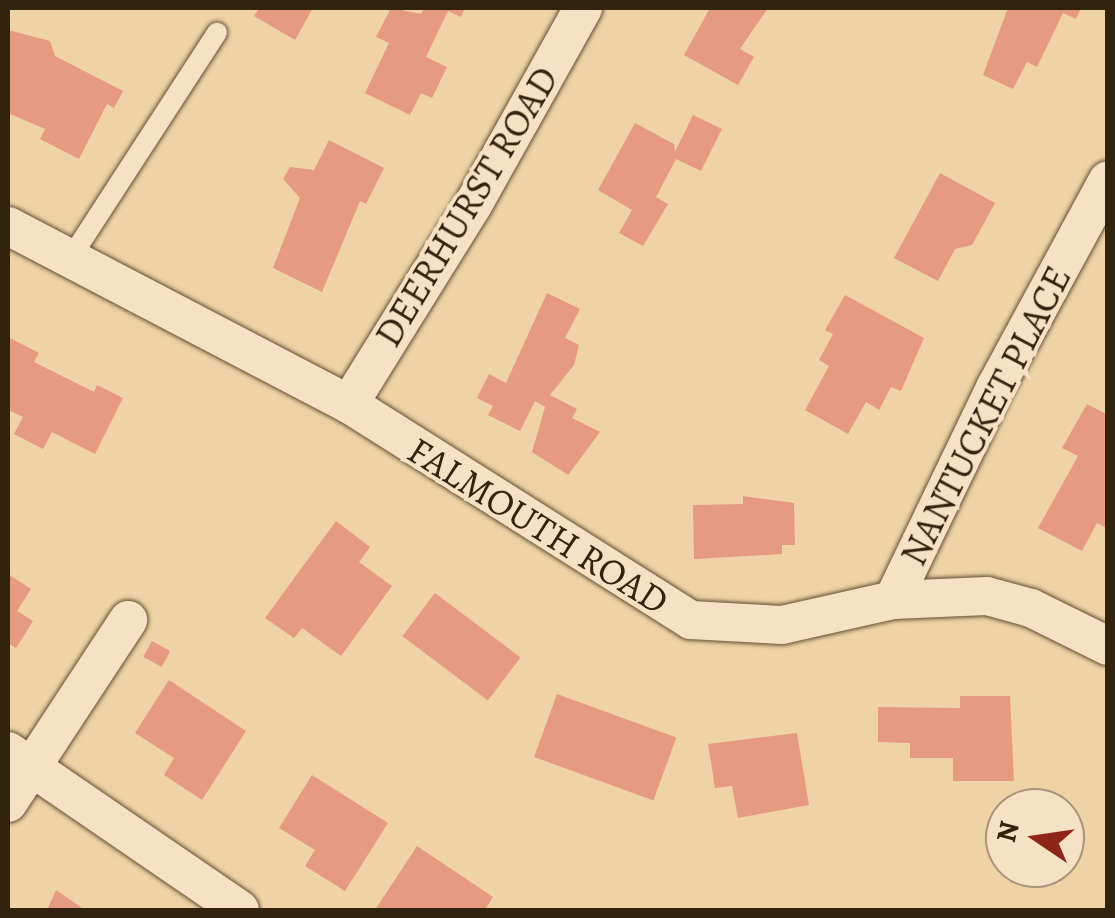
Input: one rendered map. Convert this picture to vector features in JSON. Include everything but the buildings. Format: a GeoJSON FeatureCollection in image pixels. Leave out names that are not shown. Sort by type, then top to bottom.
{"type":"FeatureCollection","features":[{"type":"Feature","properties":{"kind":"street","name":"DEERHURST ROAD"},"geometry":{"type":"LineString","coordinates":[[349,404],[473,205],[583,8]]}},
{"type":"Feature","properties":{"kind":"street","name":"NANTUCKET PLACE"},"geometry":{"type":"LineString","coordinates":[[893,600],[996,386],[1108,180]]}},
{"type":"Feature","properties":{"kind":"street","name":"FALMOUTH ROAD"},"geometry":{"type":"LineString","coordinates":[[8,226],[349,404],[691,620],[782,625],[893,600],[987,596],[1031,608],[1108,646]]}},
{"type":"Feature","properties":{"kind":"street"},"geometry":{"type":"LineString","coordinates":[[8,803],[19,759],[128,620]]}},
{"type":"Feature","properties":{"kind":"street"},"geometry":{"type":"LineString","coordinates":[[19,759],[240,910]]}},
{"type":"Feature","properties":{"kind":"lane"},"geometry":{"type":"LineString","coordinates":[[70,259],[216,33]]}}]}
